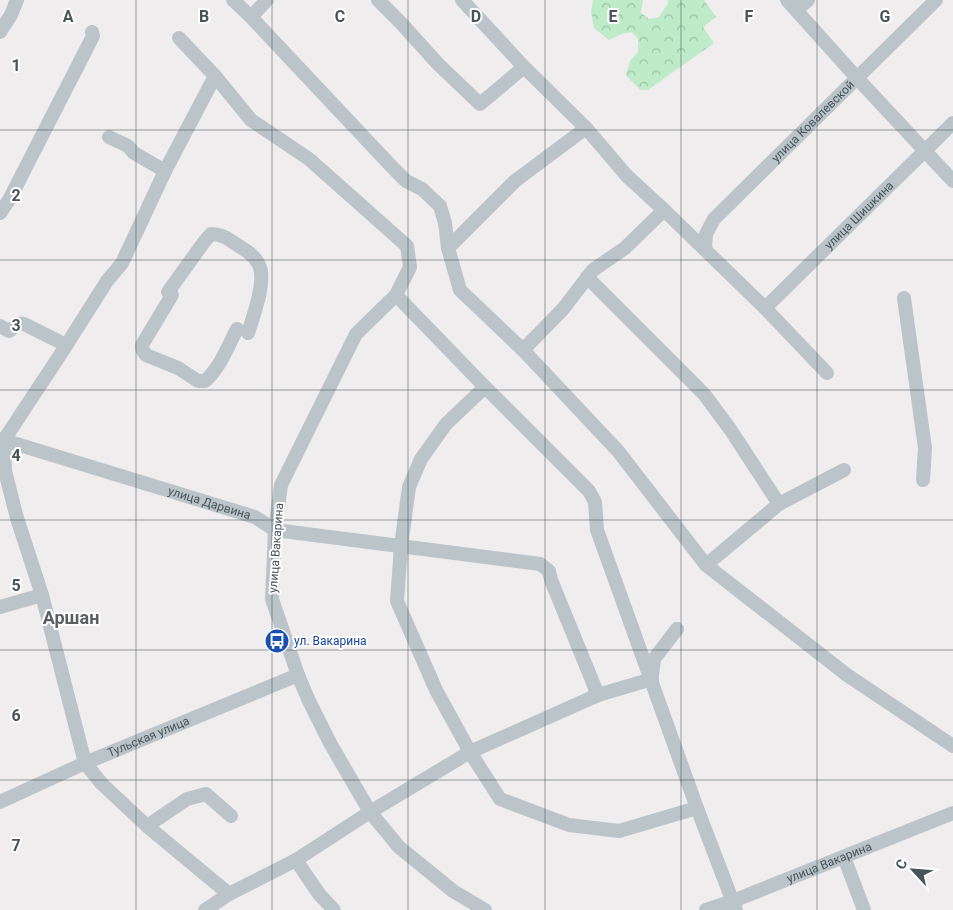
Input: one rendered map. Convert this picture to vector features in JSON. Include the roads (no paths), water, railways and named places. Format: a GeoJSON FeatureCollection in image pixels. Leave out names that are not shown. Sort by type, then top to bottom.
{"type":"FeatureCollection","features":[{"type":"Feature","properties":{"kind":"street"},"geometry":{"type":"LineString","coordinates":[[0,32],[11,15],[17,0]]}},
{"type":"Feature","properties":{"kind":"street"},"geometry":{"type":"LineString","coordinates":[[233,0],[251,16],[406,181],[422,189],[440,206],[445,223],[448,248],[460,290],[523,350],[618,450],[706,565],[846,676],[953,746]]}},
{"type":"Feature","properties":{"kind":"street"},"geometry":{"type":"LineString","coordinates":[[251,16],[267,0]]}},
{"type":"Feature","properties":{"kind":"street"},"geometry":{"type":"LineString","coordinates":[[378,0],[438,64],[480,104],[524,67]]}},
{"type":"Feature","properties":{"kind":"street"},"geometry":{"type":"LineString","coordinates":[[462,0],[524,67],[586,128],[627,176],[765,308],[827,373]]}},
{"type":"Feature","properties":{"kind":"street"},"geometry":{"type":"LineString","coordinates":[[808,0],[792,5],[924,152],[953,181]]}},
{"type":"Feature","properties":{"kind":"street","name":"улица Ковалевской"},"geometry":{"type":"LineString","coordinates":[[705,249],[706,234],[714,219],[936,0]]}},
{"type":"Feature","properties":{"kind":"street"},"geometry":{"type":"LineString","coordinates":[[0,213],[9,200],[91,40],[92,32]]}},
{"type":"Feature","properties":{"kind":"street","name":"улица Вакарина"},"geometry":{"type":"LineString","coordinates":[[179,38],[215,76],[251,120],[309,159],[407,246],[410,267],[396,295],[356,334],[280,485],[275,530],[272,599],[309,701],[330,743],[370,812],[399,848],[453,891],[484,910]]}},
{"type":"Feature","properties":{"kind":"street"},"geometry":{"type":"LineString","coordinates":[[215,76],[165,170],[122,263],[107,281],[2,439],[5,471],[12,499],[42,595],[85,763],[102,784],[147,826],[229,894]]}},
{"type":"Feature","properties":{"kind":"street","name":"улица Шишкина"},"geometry":{"type":"LineString","coordinates":[[765,308],[953,123]]}},
{"type":"Feature","properties":{"kind":"street"},"geometry":{"type":"LineString","coordinates":[[448,248],[515,181],[586,128]]}},
{"type":"Feature","properties":{"kind":"street"},"geometry":{"type":"LineString","coordinates":[[109,137],[128,146],[134,153],[165,170]]}},
{"type":"Feature","properties":{"kind":"street"},"geometry":{"type":"LineString","coordinates":[[523,350],[563,309],[593,270],[625,248],[664,210]]}},
{"type":"Feature","properties":{"kind":"street"},"geometry":{"type":"LineString","coordinates":[[211,234],[221,234],[250,253],[259,264],[262,274],[258,301],[242,331],[212,375],[205,381],[198,381],[178,368],[146,355],[142,349],[142,345],[170,293],[211,234]]}},
{"type":"Feature","properties":{"kind":"street"},"geometry":{"type":"LineString","coordinates":[[587,277],[704,394],[730,429],[779,504]]}},
{"type":"Feature","properties":{"kind":"street"},"geometry":{"type":"LineString","coordinates":[[396,295],[589,491],[595,502],[597,530],[652,678],[697,808],[735,906]]}},
{"type":"Feature","properties":{"kind":"street"},"geometry":{"type":"LineString","coordinates":[[904,298],[926,448],[924,480]]}},
{"type":"Feature","properties":{"kind":"street"},"geometry":{"type":"LineString","coordinates":[[0,326],[9,331],[17,324],[24,324],[66,345]]}},
{"type":"Feature","properties":{"kind":"street"},"geometry":{"type":"LineString","coordinates":[[485,387],[446,424],[421,459],[409,487],[401,546],[397,601],[436,690],[470,752],[500,799],[569,825],[620,831],[697,808]]}},
{"type":"Feature","properties":{"kind":"street","name":"улица Дарвина"},"geometry":{"type":"LineString","coordinates":[[2,439],[255,517],[275,530],[540,564],[548,571],[598,695]]}},
{"type":"Feature","properties":{"kind":"street"},"geometry":{"type":"LineString","coordinates":[[706,565],[779,504],[844,470]]}},
{"type":"Feature","properties":{"kind":"street"},"geometry":{"type":"LineString","coordinates":[[0,607],[42,595]]}},
{"type":"Feature","properties":{"kind":"street"},"geometry":{"type":"LineString","coordinates":[[652,678],[654,659],[677,628]]}},
{"type":"Feature","properties":{"kind":"street","name":"Тульская улица"},"geometry":{"type":"LineString","coordinates":[[0,802],[85,763],[298,675]]}},
{"type":"Feature","properties":{"kind":"street"},"geometry":{"type":"LineString","coordinates":[[205,910],[229,894],[296,860],[370,812],[470,752],[598,695],[652,678]]}},
{"type":"Feature","properties":{"kind":"street"},"geometry":{"type":"LineString","coordinates":[[147,826],[187,799],[206,794],[231,816]]}},
{"type":"Feature","properties":{"kind":"street","name":"улица Вакарина"},"geometry":{"type":"LineString","coordinates":[[706,910],[735,906],[844,856],[953,813]]}},
{"type":"Feature","properties":{"kind":"street"},"geometry":{"type":"LineString","coordinates":[[844,856],[864,910]]}},
{"type":"Feature","properties":{"kind":"street"},"geometry":{"type":"LineString","coordinates":[[296,860],[319,894],[334,910]]}},
{"type":"Feature","properties":{"kind":"place","name":"ул. Вакарина"},"geometry":{"type":"Point","coordinates":[277,641]}},
{"type":"Feature","properties":{"kind":"district","name":"Аршан"},"geometry":{"type":"Point","coordinates":[71,617]}}]}
